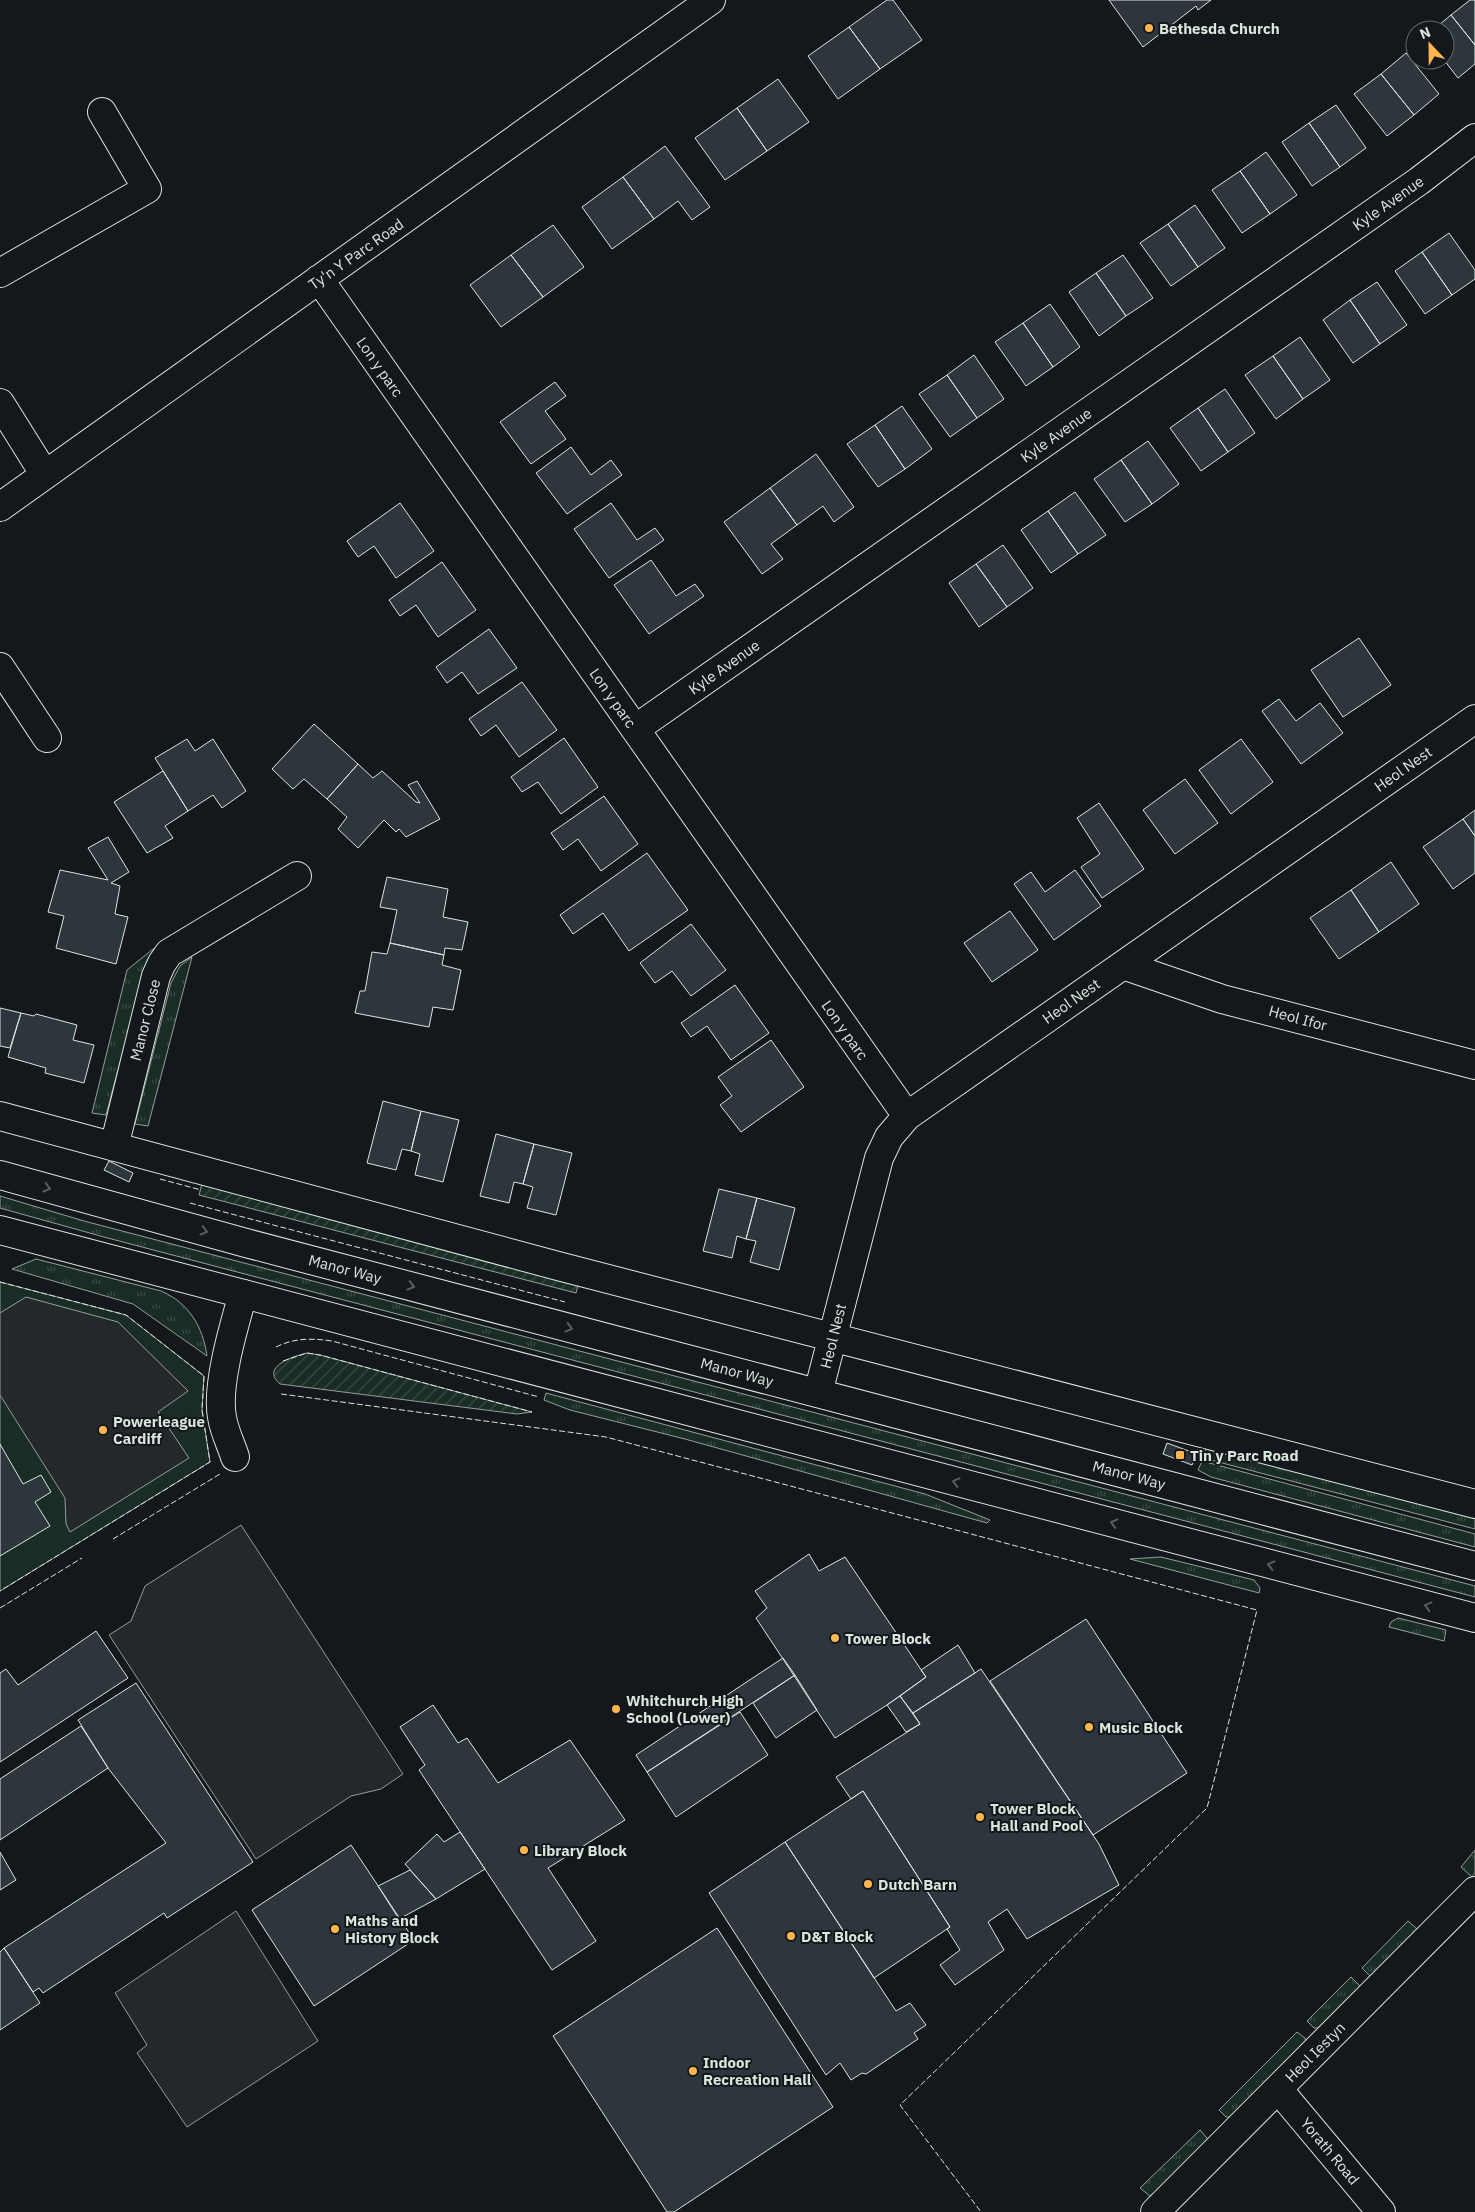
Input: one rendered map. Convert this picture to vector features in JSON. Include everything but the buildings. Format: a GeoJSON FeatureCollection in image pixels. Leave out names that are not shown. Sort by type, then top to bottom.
{"type":"FeatureCollection","features":[{"type":"Feature","properties":{"kind":"main road","name":"Ty'n Y Parc Road"},"geometry":{"type":"LineString","coordinates":[[0,507],[711,0]]}},
{"type":"Feature","properties":{"kind":"main road"},"geometry":{"type":"LineString","coordinates":[[0,273],[147,189],[102,112]]}},
{"type":"Feature","properties":{"kind":"main road","name":"Kyle Avenue"},"geometry":{"type":"LineString","coordinates":[[635,729],[1419,181],[1475,138]]}},
{"type":"Feature","properties":{"kind":"main road","name":"Lon y parc"},"geometry":{"type":"LineString","coordinates":[[319,280],[907,1116]]}},
{"type":"Feature","properties":{"kind":"main road"},"geometry":{"type":"LineString","coordinates":[[0,403],[45,474]]}},
{"type":"Feature","properties":{"kind":"main road"},"geometry":{"type":"LineString","coordinates":[[0,667],[47,738]]}},
{"type":"Feature","properties":{"kind":"main road","name":"Heol Nest"},"geometry":{"type":"LineString","coordinates":[[818,1393],[879,1158],[889,1137],[907,1116],[1475,719]]}},
{"type":"Feature","properties":{"kind":"main road","name":"Manor Close"},"geometry":{"type":"LineString","coordinates":[[114,1147],[156,976],[162,963],[169,953],[297,876]]}},
{"type":"Feature","properties":{"kind":"main road","name":"Heol Ifor"},"geometry":{"type":"LineString","coordinates":[[1122,965],[1222,999],[1475,1065]]}},
{"type":"Feature","properties":{"kind":"main road"},"geometry":{"type":"LineString","coordinates":[[0,1116],[831,1338],[1475,1504]]}},
{"type":"Feature","properties":{"kind":"main road","name":"Manor Way"},"geometry":{"type":"LineString","coordinates":[[0,1175],[246,1243],[1475,1566]]}},
{"type":"Feature","properties":{"kind":"main road"},"geometry":{"type":"LineString","coordinates":[[0,1230],[1475,1618]]}},
{"type":"Feature","properties":{"kind":"main road"},"geometry":{"type":"LineString","coordinates":[[235,1457],[226,1433],[220,1403],[224,1372],[243,1294]]}},
{"type":"Feature","properties":{"kind":"main road","name":"Heol Iestyn"},"geometry":{"type":"LineString","coordinates":[[1155,2212],[1475,1890]]}},
{"type":"Feature","properties":{"kind":"main road","name":"Yorath Road"},"geometry":{"type":"LineString","coordinates":[[1278,2089],[1381,2212]]}},
{"type":"Feature","properties":{"kind":"green space"},"geometry":{"type":"Polygon","coordinates":[[[156,948],[145,968],[106,1115],[92,1113],[127,970],[156,948]]]}},
{"type":"Feature","properties":{"kind":"green space"},"geometry":{"type":"Polygon","coordinates":[[[192,957],[148,1126],[135,1124],[171,983],[180,966],[192,957]]]}},
{"type":"Feature","properties":{"kind":"green space"},"geometry":{"type":"Polygon","coordinates":[[[203,1180],[579,1281],[576,1293],[199,1195],[203,1180]]]}},
{"type":"Feature","properties":{"kind":"green space"},"geometry":{"type":"Polygon","coordinates":[[[0,1196],[84,1221],[1475,1586],[1475,1597],[104,1237],[0,1208],[0,1196]]]}},
{"type":"Feature","properties":{"kind":"green space"},"geometry":{"type":"Polygon","coordinates":[[[36,1259],[161,1291],[171,1296],[187,1309],[193,1317],[202,1335],[207,1356],[133,1304],[12,1269],[36,1259]]]}},
{"type":"Feature","properties":{"kind":"green space","name":"Powerleague Cardiff"},"geometry":{"type":"Polygon","coordinates":[[[0,1282],[126,1315],[204,1376],[202,1410],[210,1462],[0,1591],[0,1282]]]}},
{"type":"Feature","properties":{"kind":"green space"},"geometry":{"type":"Polygon","coordinates":[[[307,1353],[532,1412],[517,1414],[280,1384],[275,1378],[274,1372],[276,1368],[287,1360],[307,1353]]]}},
{"type":"Feature","properties":{"kind":"green space"},"geometry":{"type":"Polygon","coordinates":[[[546,1393],[925,1494],[990,1520],[987,1523],[685,1439],[570,1410],[544,1400],[546,1393]]]}},
{"type":"Feature","properties":{"kind":"green space"},"geometry":{"type":"Polygon","coordinates":[[[1206,1449],[1475,1518],[1475,1529],[1203,1458],[1206,1449]]]}},
{"type":"Feature","properties":{"kind":"green space"},"geometry":{"type":"Polygon","coordinates":[[[1202,1461],[1475,1534],[1475,1547],[1211,1477],[1198,1470],[1202,1461]]]}},
{"type":"Feature","properties":{"kind":"green space"},"geometry":{"type":"Polygon","coordinates":[[[1161,1557],[1254,1580],[1260,1588],[1259,1593],[1130,1559],[1161,1557]]]}},
{"type":"Feature","properties":{"kind":"green space"},"geometry":{"type":"Polygon","coordinates":[[[1398,1618],[1446,1630],[1444,1641],[1389,1627],[1391,1622],[1398,1618]]]}},
{"type":"Feature","properties":{"kind":"green space"},"geometry":{"type":"Polygon","coordinates":[[[1475,1850],[1475,1873],[1472,1877],[1461,1867],[1475,1850]]]}},
{"type":"Feature","properties":{"kind":"green space"},"geometry":{"type":"Polygon","coordinates":[[[1408,1921],[1418,1930],[1371,1977],[1362,1968],[1408,1921]]]}},
{"type":"Feature","properties":{"kind":"green space"},"geometry":{"type":"Polygon","coordinates":[[[1351,1977],[1361,1987],[1319,2028],[1314,2028],[1307,2021],[1351,1977]]]}},
{"type":"Feature","properties":{"kind":"green space"},"geometry":{"type":"Polygon","coordinates":[[[1297,2032],[1305,2038],[1306,2043],[1232,2117],[1226,2117],[1219,2110],[1297,2032]]]}},
{"type":"Feature","properties":{"kind":"green space"},"geometry":{"type":"Polygon","coordinates":[[[1200,2130],[1207,2138],[1206,2143],[1150,2196],[1140,2188],[1200,2130]]]}},
{"type":"Feature","properties":{"kind":"shaded area","name":"Powerleague Cardiff"},"geometry":{"type":"Polygon","coordinates":[[[26,1297],[118,1322],[188,1391],[158,1412],[189,1458],[70,1532],[66,1524],[65,1498],[0,1395],[0,1313],[26,1297]]]}},
{"type":"Feature","properties":{"kind":"shaded area"},"geometry":{"type":"Polygon","coordinates":[[[241,1525],[403,1774],[381,1789],[351,1796],[256,1859],[109,1635],[131,1621],[145,1586],[241,1525]]]}},
{"type":"Feature","properties":{"kind":"shaded area"},"geometry":{"type":"Polygon","coordinates":[[[236,1911],[318,2041],[187,2127],[137,2053],[147,2045],[115,1993],[236,1911]]]}},
{"type":"Feature","properties":{"kind":"fence"},"geometry":{"type":"LineString","coordinates":[[160,1179],[201,1190]]}},
{"type":"Feature","properties":{"kind":"fence"},"geometry":{"type":"LineString","coordinates":[[190,1203],[565,1302]]}},
{"type":"Feature","properties":{"kind":"fence"},"geometry":{"type":"LineString","coordinates":[[0,1282],[126,1315],[204,1376],[202,1410],[210,1462],[0,1591]]}},
{"type":"Feature","properties":{"kind":"fence"},"geometry":{"type":"LineString","coordinates":[[276,1347],[289,1342],[303,1340],[332,1341],[539,1397]]}},
{"type":"Feature","properties":{"kind":"fence"},"geometry":{"type":"LineString","coordinates":[[283,1361],[307,1353],[320,1355],[532,1412]]}},
{"type":"Feature","properties":{"kind":"fence"},"geometry":{"type":"LineString","coordinates":[[281,1394],[606,1437],[1257,1610],[1207,1808],[900,2105],[981,2212]]}},
{"type":"Feature","properties":{"kind":"fence"},"geometry":{"type":"LineString","coordinates":[[113,1539],[220,1474]]}},
{"type":"Feature","properties":{"kind":"fence"},"geometry":{"type":"LineString","coordinates":[[0,1608],[82,1558]]}},
{"type":"Feature","properties":{"kind":"place","name":"Bethesda Church"},"geometry":{"type":"Point","coordinates":[1149,28]}},
{"type":"Feature","properties":{"kind":"place","name":"Powerleague Cardiff"},"geometry":{"type":"Point","coordinates":[103,1430]}},
{"type":"Feature","properties":{"kind":"place","name":"Tin y Parc Road"},"geometry":{"type":"Point","coordinates":[1180,1455]}},
{"type":"Feature","properties":{"kind":"place","name":"Tower Block"},"geometry":{"type":"Point","coordinates":[835,1638]}},
{"type":"Feature","properties":{"kind":"place","name":"Whitchurch High School (Lower)"},"geometry":{"type":"Point","coordinates":[616,1709]}},
{"type":"Feature","properties":{"kind":"place","name":"Music Block"},"geometry":{"type":"Point","coordinates":[1089,1727]}},
{"type":"Feature","properties":{"kind":"place","name":"Tower Block Hall and Pool"},"geometry":{"type":"Point","coordinates":[980,1817]}},
{"type":"Feature","properties":{"kind":"place","name":"Library Block"},"geometry":{"type":"Point","coordinates":[524,1850]}},
{"type":"Feature","properties":{"kind":"place","name":"Dutch Barn"},"geometry":{"type":"Point","coordinates":[868,1884]}},
{"type":"Feature","properties":{"kind":"place","name":"Maths and History Block"},"geometry":{"type":"Point","coordinates":[335,1929]}},
{"type":"Feature","properties":{"kind":"place","name":"D&T Block"},"geometry":{"type":"Point","coordinates":[791,1936]}},
{"type":"Feature","properties":{"kind":"place","name":"Indoor Recreation Hall"},"geometry":{"type":"Point","coordinates":[693,2071]}}]}
